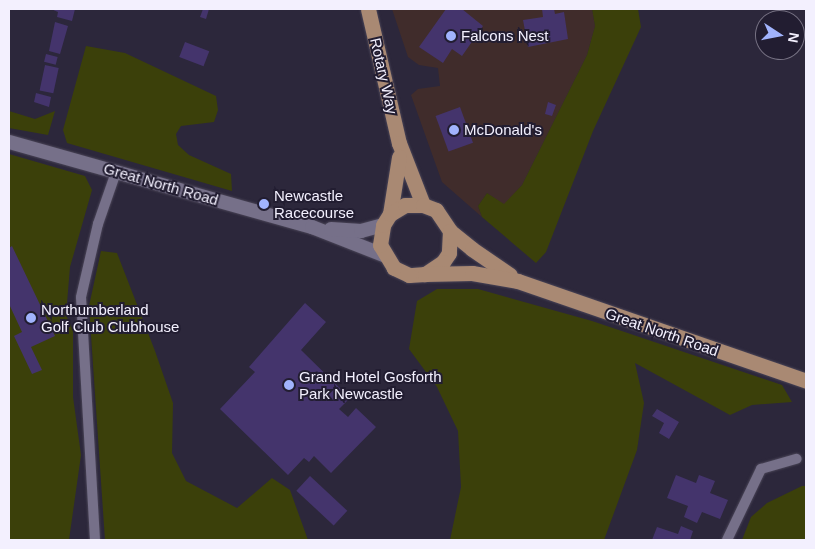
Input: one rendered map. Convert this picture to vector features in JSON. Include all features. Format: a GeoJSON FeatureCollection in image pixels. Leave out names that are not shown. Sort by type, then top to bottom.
{"type":"FeatureCollection","features":[{"type":"Feature","properties":{"kind":"main road","name":"Rotary Way"},"geometry":{"type":"LineString","coordinates":[[368,9],[399,142],[423,205]]}},
{"type":"Feature","properties":{"kind":"main road","name":"Great North Road"},"geometry":{"type":"LineString","coordinates":[[9,142],[312,227],[383,255]]}},
{"type":"Feature","properties":{"kind":"main road","name":"Rotary Way"},"geometry":{"type":"LineString","coordinates":[[387,219],[398,179],[399,142]]}},
{"type":"Feature","properties":{"kind":"main road"},"geometry":{"type":"LineString","coordinates":[[426,274],[443,262],[449,253],[450,231],[443,216],[423,205],[405,205],[387,219],[380,235],[383,255],[401,272],[426,274],[472,273],[518,281]]}},
{"type":"Feature","properties":{"kind":"main road","name":"Great North Road"},"geometry":{"type":"LineString","coordinates":[[312,227],[361,231],[387,219]]}},
{"type":"Feature","properties":{"kind":"main road"},"geometry":{"type":"LineString","coordinates":[[450,231],[518,281]]}},
{"type":"Feature","properties":{"kind":"main road","name":"Great North Road"},"geometry":{"type":"LineString","coordinates":[[518,281],[806,381]]}},
{"type":"Feature","properties":{"kind":"street"},"geometry":{"type":"LineString","coordinates":[[95,540],[81,297],[98,224],[116,172]]}},
{"type":"Feature","properties":{"kind":"street"},"geometry":{"type":"LineString","coordinates":[[727,540],[760,469],[797,459]]}},
{"type":"Feature","properties":{"kind":"shaded area"},"geometry":{"type":"Polygon","coordinates":[[[392,9],[592,9],[595,26],[587,55],[522,185],[504,205],[487,193],[478,206],[482,217],[442,182],[411,95],[418,89],[440,86],[438,68],[419,65],[408,57],[392,9]]]}},
{"type":"Feature","properties":{"kind":"green space"},"geometry":{"type":"Polygon","coordinates":[[[592,9],[638,9],[641,27],[593,131],[546,252],[536,263],[482,217],[478,206],[487,193],[504,204],[522,185],[587,55],[595,26],[592,9]]]}},
{"type":"Feature","properties":{"kind":"green space"},"geometry":{"type":"Polygon","coordinates":[[[86,46],[125,53],[216,96],[218,110],[214,122],[181,126],[176,134],[178,145],[189,155],[231,174],[232,191],[67,143],[63,130],[86,46]]]}},
{"type":"Feature","properties":{"kind":"green space"},"geometry":{"type":"Polygon","coordinates":[[[9,111],[35,119],[55,111],[48,135],[9,128],[9,111]]]}},
{"type":"Feature","properties":{"kind":"green space"},"geometry":{"type":"Polygon","coordinates":[[[9,154],[85,176],[92,190],[70,267],[66,315],[73,330],[73,397],[81,455],[69,540],[9,540],[9,154]]]}},
{"type":"Feature","properties":{"kind":"green space"},"geometry":{"type":"Polygon","coordinates":[[[101,251],[117,253],[155,351],[173,403],[172,453],[186,481],[237,508],[272,478],[290,490],[308,540],[105,540],[89,306],[101,251]]]}},
{"type":"Feature","properties":{"kind":"green space"},"geometry":{"type":"Polygon","coordinates":[[[437,289],[478,289],[592,321],[782,385],[792,402],[752,405],[730,415],[635,363],[644,403],[637,450],[604,540],[450,540],[461,487],[458,431],[437,387],[409,349],[417,301],[437,289]]]}},
{"type":"Feature","properties":{"kind":"green space"},"geometry":{"type":"Polygon","coordinates":[[[802,486],[806,486],[806,540],[742,540],[751,517],[767,503],[802,486]]]}},
{"type":"Feature","properties":{"kind":"building"},"geometry":{"type":"Polygon","coordinates":[[[51,9],[75,9],[72,21],[57,17],[58,12],[51,9]]]}},
{"type":"Feature","properties":{"kind":"building"},"geometry":{"type":"Polygon","coordinates":[[[203,9],[209,9],[206,19],[200,17],[203,9]]]}},
{"type":"Feature","properties":{"kind":"building","name":"Falcons Nest"},"geometry":{"type":"Polygon","coordinates":[[[446,9],[462,9],[483,26],[462,56],[452,49],[443,63],[419,47],[446,9]]]}},
{"type":"Feature","properties":{"kind":"building"},"geometry":{"type":"Polygon","coordinates":[[[542,9],[554,9],[555,14],[564,12],[568,39],[528,47],[523,20],[543,17],[542,9]]]}},
{"type":"Feature","properties":{"kind":"building"},"geometry":{"type":"Polygon","coordinates":[[[55,22],[68,26],[60,54],[49,51],[55,22]]]}},
{"type":"Feature","properties":{"kind":"building"},"geometry":{"type":"Polygon","coordinates":[[[185,42],[209,51],[204,66],[179,57],[185,42]]]}},
{"type":"Feature","properties":{"kind":"building"},"geometry":{"type":"Polygon","coordinates":[[[46,54],[58,57],[56,65],[44,62],[46,54]]]}},
{"type":"Feature","properties":{"kind":"building"},"geometry":{"type":"Polygon","coordinates":[[[45,65],[59,68],[53,93],[40,90],[45,65]]]}},
{"type":"Feature","properties":{"kind":"building"},"geometry":{"type":"Polygon","coordinates":[[[36,93],[51,97],[49,107],[34,102],[36,93]]]}},
{"type":"Feature","properties":{"kind":"building"},"geometry":{"type":"Polygon","coordinates":[[[548,102],[556,105],[552,116],[545,114],[548,102]]]}},
{"type":"Feature","properties":{"kind":"building","name":"McDonald's"},"geometry":{"type":"Polygon","coordinates":[[[460,107],[473,143],[449,152],[436,116],[460,107]]]}},
{"type":"Feature","properties":{"kind":"building","name":"Northumberland Golf Club Clubhouse"},"geometry":{"type":"Polygon","coordinates":[[[12,246],[55,336],[31,347],[42,370],[32,374],[14,336],[22,332],[9,304],[9,248],[12,246]]]}},
{"type":"Feature","properties":{"kind":"building","name":"Grand Hotel Gosforth Park Newcastle"},"geometry":{"type":"Polygon","coordinates":[[[305,303],[326,322],[301,350],[350,398],[339,409],[348,417],[356,408],[376,427],[331,473],[314,456],[309,462],[304,458],[288,475],[220,409],[255,372],[249,367],[305,303]]]}},
{"type":"Feature","properties":{"kind":"building"},"geometry":{"type":"Polygon","coordinates":[[[657,409],[679,422],[669,439],[659,433],[664,423],[652,416],[657,409]]]}},
{"type":"Feature","properties":{"kind":"building"},"geometry":{"type":"Polygon","coordinates":[[[676,475],[696,483],[699,475],[715,481],[710,493],[728,500],[720,519],[702,512],[697,523],[684,517],[688,506],[667,498],[676,475]]]}},
{"type":"Feature","properties":{"kind":"building"},"geometry":{"type":"Polygon","coordinates":[[[310,476],[347,511],[334,525],[296,491],[310,476]]]}},
{"type":"Feature","properties":{"kind":"building"},"geometry":{"type":"Polygon","coordinates":[[[681,526],[693,531],[690,540],[652,540],[657,527],[678,534],[681,526]]]}},
{"type":"Feature","properties":{"kind":"place","name":"Falcons Nest"},"geometry":{"type":"Point","coordinates":[451,36]}},
{"type":"Feature","properties":{"kind":"place","name":"McDonald's"},"geometry":{"type":"Point","coordinates":[454,130]}},
{"type":"Feature","properties":{"kind":"place","name":"Newcastle Racecourse"},"geometry":{"type":"Point","coordinates":[264,204]}},
{"type":"Feature","properties":{"kind":"place","name":"Northumberland Golf Club Clubhouse"},"geometry":{"type":"Point","coordinates":[31,318]}},
{"type":"Feature","properties":{"kind":"place","name":"Grand Hotel Gosforth Park Newcastle"},"geometry":{"type":"Point","coordinates":[289,385]}}]}
